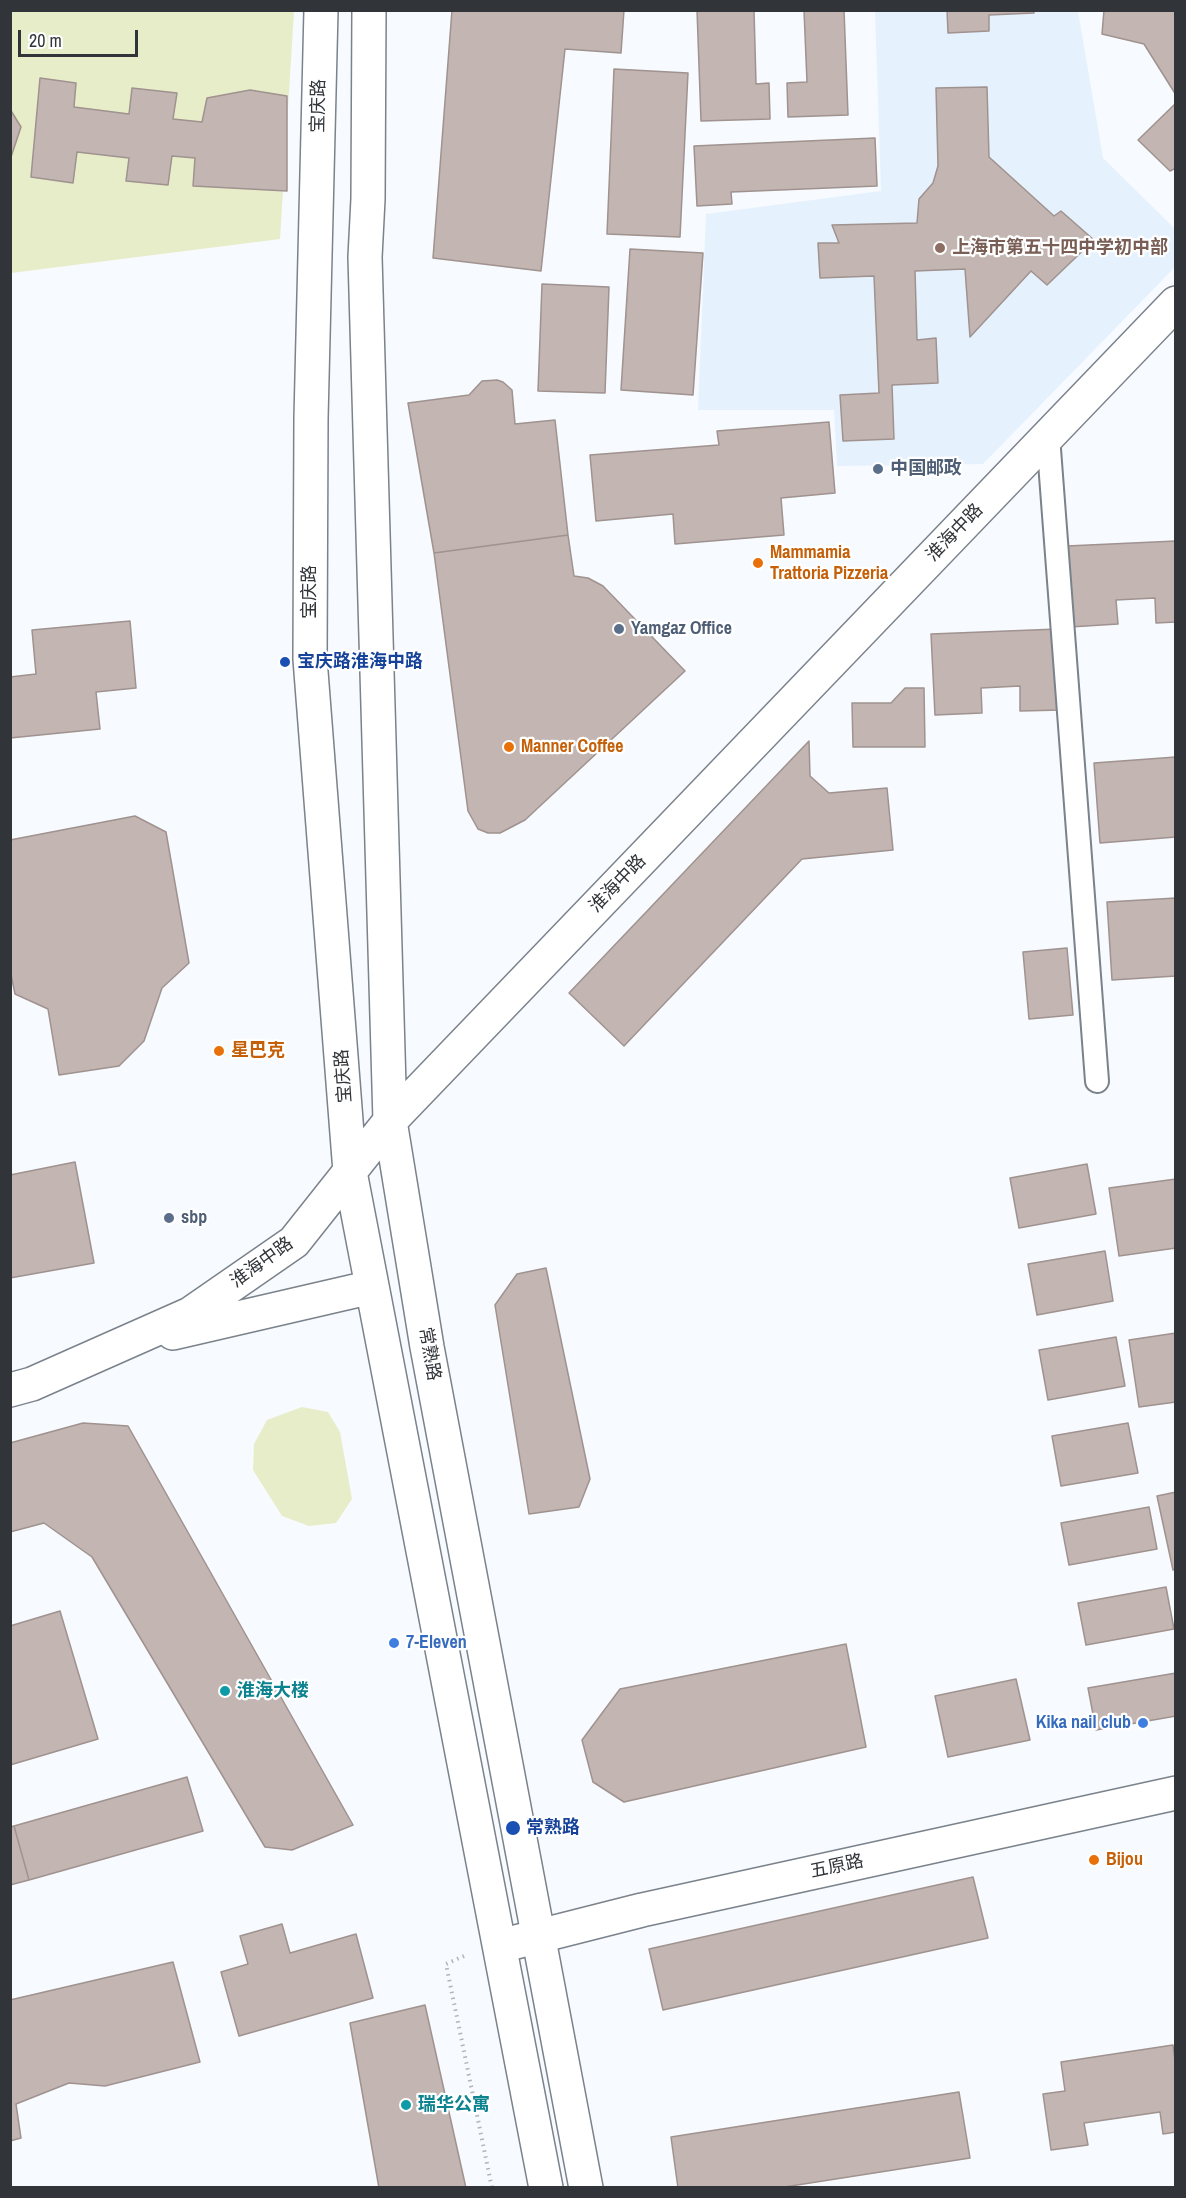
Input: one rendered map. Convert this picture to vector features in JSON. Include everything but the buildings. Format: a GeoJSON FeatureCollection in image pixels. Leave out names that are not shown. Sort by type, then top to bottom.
{"type":"FeatureCollection","features":[{"type":"Feature","properties":{"kind":"main road","name":"宝庆路"},"geometry":{"type":"LineString","coordinates":[[321,10],[311,418],[310,659],[350,1172]]}},
{"type":"Feature","properties":{"kind":"main road"},"geometry":{"type":"LineString","coordinates":[[369,10],[368,199],[365,257],[390,1121]]}},
{"type":"Feature","properties":{"kind":"main road","name":"淮海中路"},"geometry":{"type":"LineString","coordinates":[[10,1390],[32,1384],[190,1314],[294,1242],[390,1121],[1176,303]]}},
{"type":"Feature","properties":{"kind":"main road","name":"常熟路"},"geometry":{"type":"LineString","coordinates":[[390,1121],[427,1347],[586,2187]]}},
{"type":"Feature","properties":{"kind":"main road"},"geometry":{"type":"LineString","coordinates":[[350,1172],[546,2187]]}},
{"type":"Feature","properties":{"kind":"main road"},"geometry":{"type":"LineString","coordinates":[[116,1347],[372,1287]]}},
{"type":"Feature","properties":{"kind":"main road","name":"五原路"},"geometry":{"type":"LineString","coordinates":[[500,1946],[642,1910],[1176,1793]]}},
{"type":"Feature","properties":{"kind":"lane"},"geometry":{"type":"LineString","coordinates":[[1048,436],[1097,1081]]}},
{"type":"Feature","properties":{"kind":"path"},"geometry":{"type":"LineString","coordinates":[[492,2187],[446,1964],[480,1950],[500,1946]]}},
{"type":"Feature","properties":{"kind":"shaded area","name":"上海市第五十四中学初中部"},"geometry":{"type":"Polygon","coordinates":[[[875,11],[1078,11],[1103,158],[1175,229],[1175,267],[983,464],[837,466],[834,410],[698,410],[706,214],[881,191],[875,11]]]}},
{"type":"Feature","properties":{"kind":"green space"},"geometry":{"type":"Polygon","coordinates":[[[10,11],[294,11],[280,239],[11,273],[10,11]]]}},
{"type":"Feature","properties":{"kind":"green space"},"geometry":{"type":"Polygon","coordinates":[[[302,1407],[328,1412],[340,1432],[352,1499],[336,1523],[309,1526],[282,1516],[253,1470],[254,1444],[267,1420],[302,1407]]]}},
{"type":"Feature","properties":{"kind":"place","name":"上海市第五十四中学初中部"},"geometry":{"type":"Point","coordinates":[940,248]}},
{"type":"Feature","properties":{"kind":"place","name":"中国邮政"},"geometry":{"type":"Point","coordinates":[878,469]}},
{"type":"Feature","properties":{"kind":"place","name":"Mammamia Trattoria Pizzeria"},"geometry":{"type":"Point","coordinates":[758,563]}},
{"type":"Feature","properties":{"kind":"place","name":"Yamgaz Office"},"geometry":{"type":"Point","coordinates":[619,629]}},
{"type":"Feature","properties":{"kind":"place","name":"宝庆路淮海中路"},"geometry":{"type":"Point","coordinates":[285,662]}},
{"type":"Feature","properties":{"kind":"place","name":"Manner Coffee"},"geometry":{"type":"Point","coordinates":[509,747]}},
{"type":"Feature","properties":{"kind":"place","name":"星巴克"},"geometry":{"type":"Point","coordinates":[219,1051]}},
{"type":"Feature","properties":{"kind":"place","name":"sbp"},"geometry":{"type":"Point","coordinates":[169,1218]}},
{"type":"Feature","properties":{"kind":"place","name":"7-Eleven"},"geometry":{"type":"Point","coordinates":[394,1643]}},
{"type":"Feature","properties":{"kind":"place","name":"淮海大楼"},"geometry":{"type":"Point","coordinates":[225,1691]}},
{"type":"Feature","properties":{"kind":"place","name":"Kika nail club"},"geometry":{"type":"Point","coordinates":[1143,1723]}},
{"type":"Feature","properties":{"kind":"place","name":"常熟路"},"geometry":{"type":"Point","coordinates":[513,1828]}},
{"type":"Feature","properties":{"kind":"place","name":"Bijou"},"geometry":{"type":"Point","coordinates":[1094,1860]}},
{"type":"Feature","properties":{"kind":"place","name":"瑞华公寓"},"geometry":{"type":"Point","coordinates":[406,2105]}}]}
